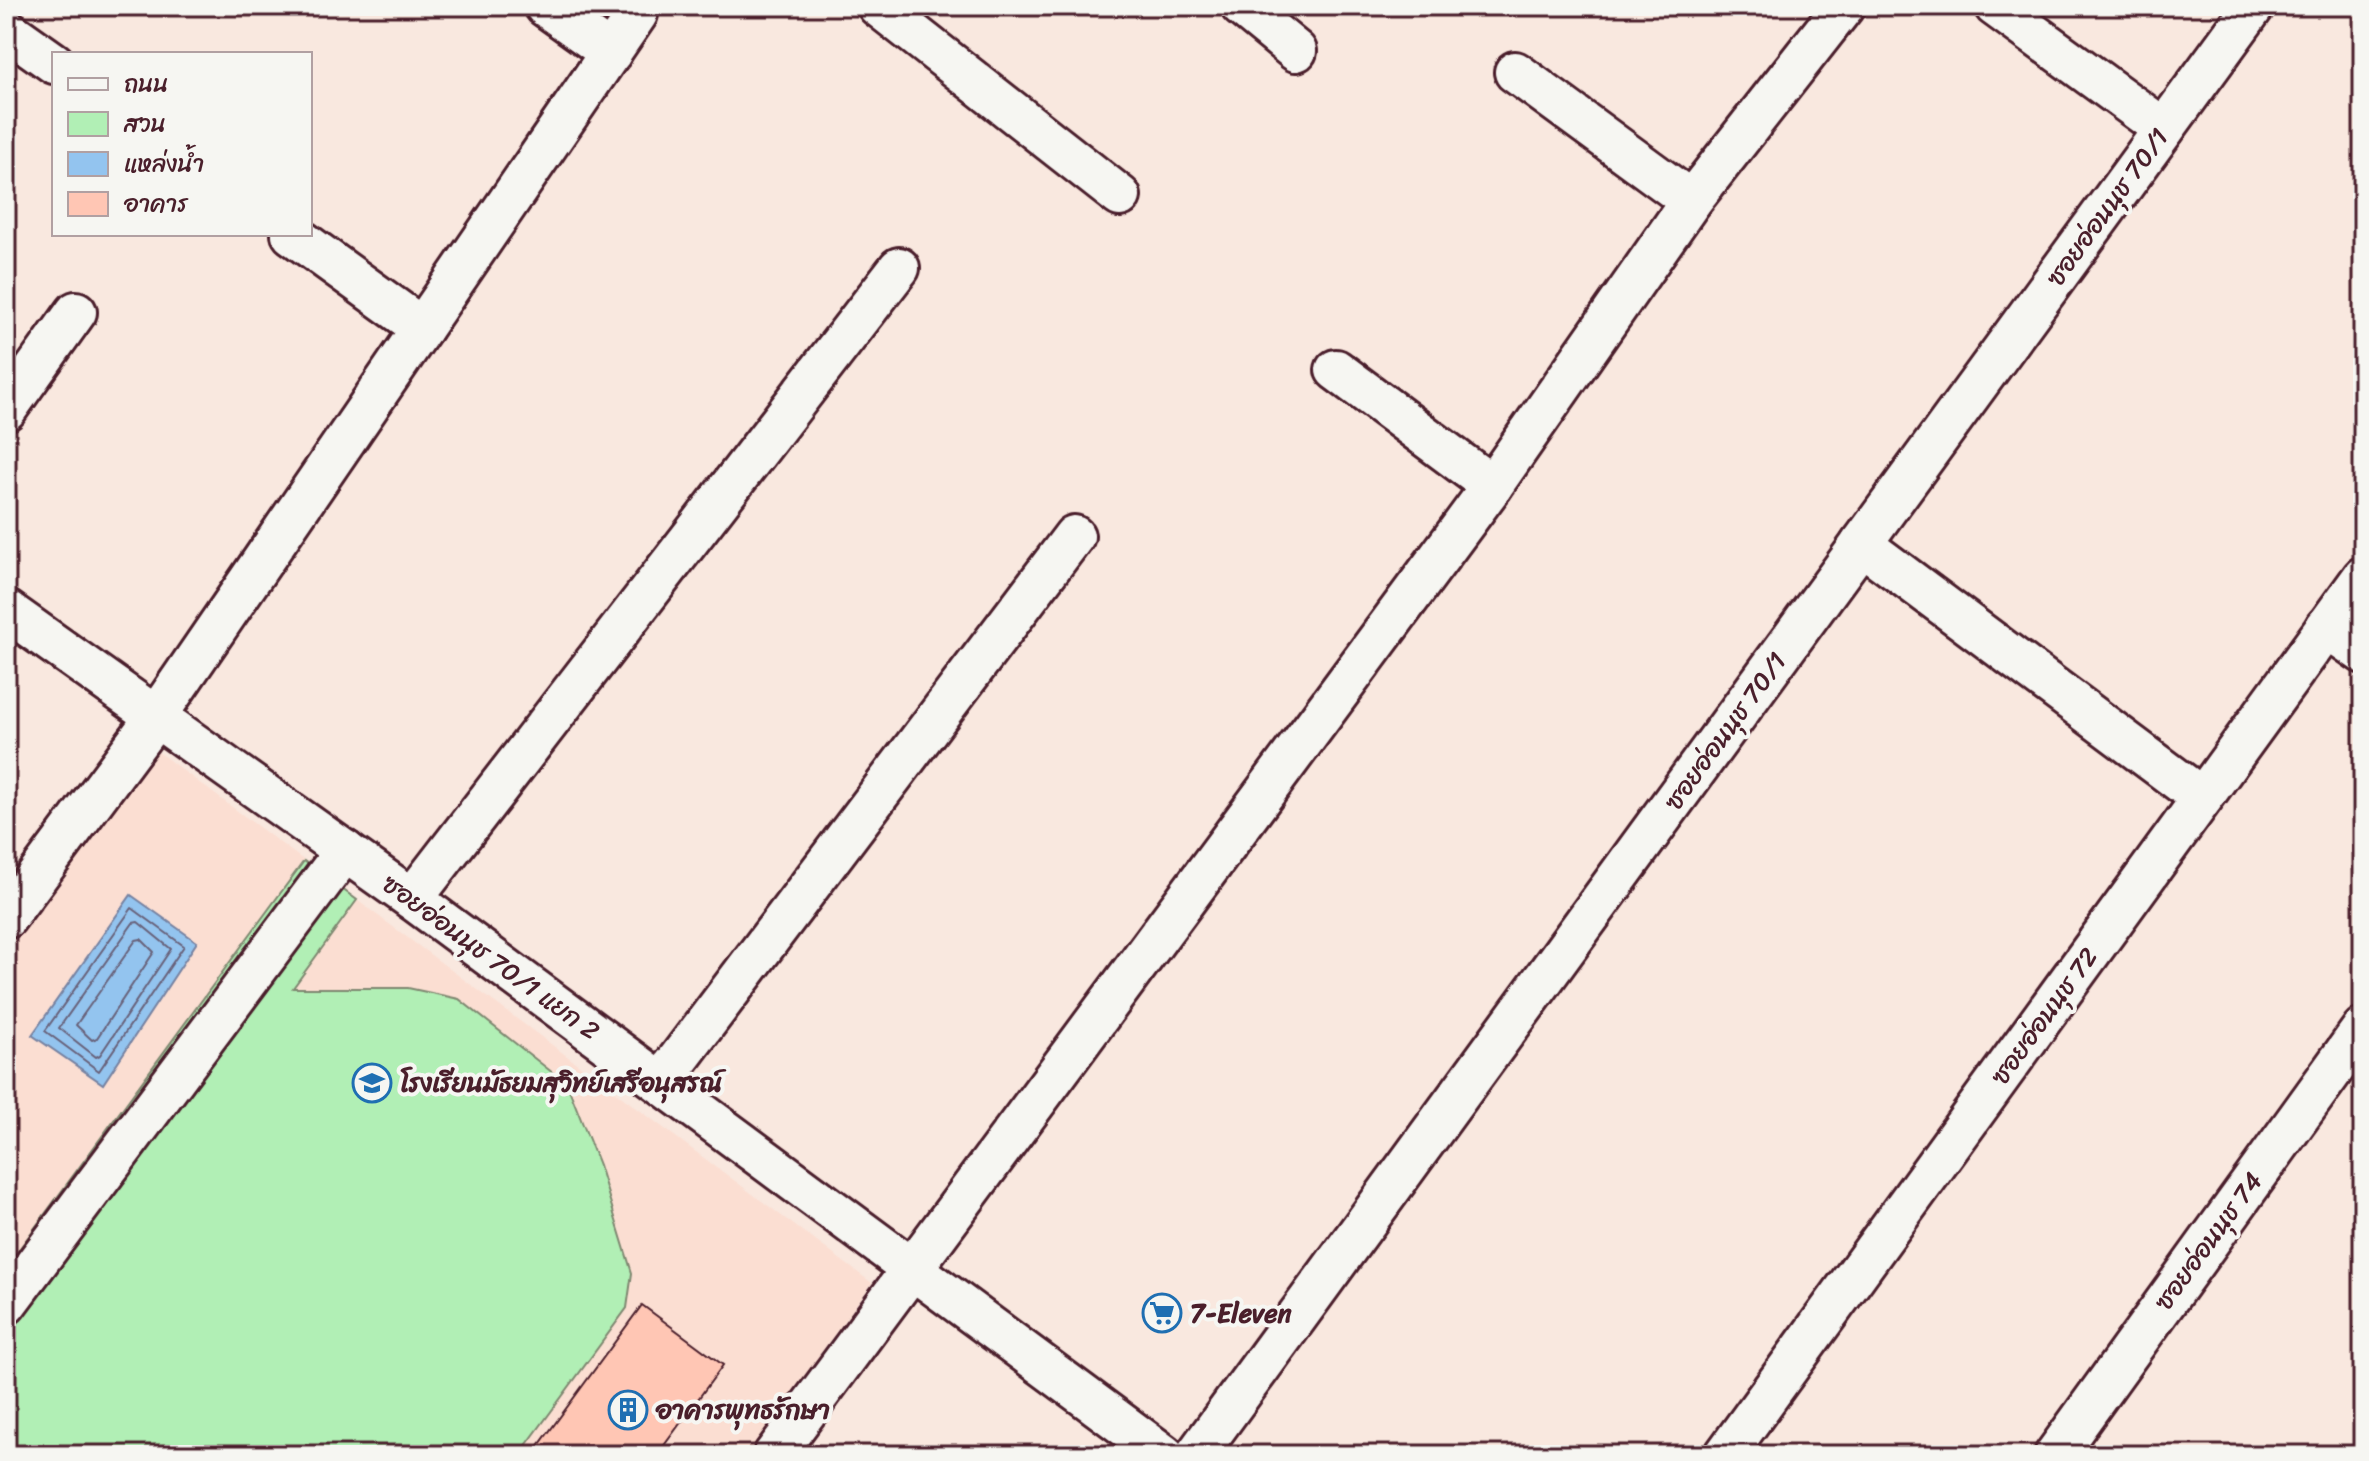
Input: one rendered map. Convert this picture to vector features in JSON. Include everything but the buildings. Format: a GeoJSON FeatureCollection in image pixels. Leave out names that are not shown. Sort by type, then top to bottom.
{"type":"FeatureCollection","features":[{"type":"Feature","properties":{"kind":"street"},"geometry":{"type":"LineString","coordinates":[[545,6],[611,53]]}},
{"type":"Feature","properties":{"kind":"street"},"geometry":{"type":"LineString","coordinates":[[878,6],[1120,196]]}},
{"type":"Feature","properties":{"kind":"street"},"geometry":{"type":"LineString","coordinates":[[1241,6],[1296,51]]}},
{"type":"Feature","properties":{"kind":"street"},"geometry":{"type":"LineString","coordinates":[[774,1455],[1492,486],[1691,201],[1844,6]]}},
{"type":"Feature","properties":{"kind":"street"},"geometry":{"type":"LineString","coordinates":[[1995,6],[2164,129]]}},
{"type":"Feature","properties":{"kind":"street","name":"ซอยอ่อนนุช 70/1"},"geometry":{"type":"LineString","coordinates":[[1196,1455],[2254,6]]}},
{"type":"Feature","properties":{"kind":"street"},"geometry":{"type":"LineString","coordinates":[[6,918],[155,718],[637,14]]}},
{"type":"Feature","properties":{"kind":"street"},"geometry":{"type":"LineString","coordinates":[[6,29],[52,62]]}},
{"type":"Feature","properties":{"kind":"street"},"geometry":{"type":"LineString","coordinates":[[1515,72],[1691,201]]}},
{"type":"Feature","properties":{"kind":"street"},"geometry":{"type":"LineString","coordinates":[[295,236],[422,328]]}},
{"type":"Feature","properties":{"kind":"street"},"geometry":{"type":"LineString","coordinates":[[412,899],[899,268]]}},
{"type":"Feature","properties":{"kind":"street"},"geometry":{"type":"LineString","coordinates":[[6,410],[76,312]]}},
{"type":"Feature","properties":{"kind":"street"},"geometry":{"type":"LineString","coordinates":[[1336,370],[1492,486]]}},
{"type":"Feature","properties":{"kind":"street"},"geometry":{"type":"LineString","coordinates":[[662,1081],[1074,536]]}},
{"type":"Feature","properties":{"kind":"street"},"geometry":{"type":"LineString","coordinates":[[1861,544],[2202,798]]}},
{"type":"Feature","properties":{"kind":"street","name":"ซอยอ่อนนุช 72"},"geometry":{"type":"LineString","coordinates":[[1725,1455],[2363,577]]}},
{"type":"Feature","properties":{"kind":"street","name":"ซอยอ่อนนุช 70/1 แยก 2"},"geometry":{"type":"LineString","coordinates":[[6,610],[662,1081],[1164,1455]]}},
{"type":"Feature","properties":{"kind":"street"},"geometry":{"type":"LineString","coordinates":[[2326,627],[2363,653]]}},
{"type":"Feature","properties":{"kind":"street"},"geometry":{"type":"LineString","coordinates":[[6,1304],[345,851]]}},
{"type":"Feature","properties":{"kind":"street","name":"ซอยอ่อนนุช 74"},"geometry":{"type":"LineString","coordinates":[[2055,1455],[2363,1028]]}},
{"type":"Feature","properties":{"kind":"shaded area","name":"โรงเรียนมัธยมสุวิทย์เสรีอนุสรณ์"},"geometry":{"type":"Polygon","coordinates":[[[150,746],[872,1283],[746,1455],[6,1455],[6,941],[150,746]]]}},
{"type":"Feature","properties":{"kind":"green space","name":"โรงเรียนมัธยมสุวิทย์เสรีอนุสรณ์"},"geometry":{"type":"Polygon","coordinates":[[[304,861],[357,900],[293,988],[408,988],[459,999],[567,1084],[599,1165],[632,1273],[627,1308],[519,1455],[6,1455],[6,1267],[304,861]]]}},
{"type":"Feature","properties":{"kind":"water"},"geometry":{"type":"Polygon","coordinates":[[[131,895],[197,942],[103,1084],[32,1035],[131,895]]]}},
{"type":"Feature","properties":{"kind":"place","name":"โรงเรียนมัธยมสุวิทย์เสรีอนุสรณ์"},"geometry":{"type":"Point","coordinates":[372,1083]}},
{"type":"Feature","properties":{"kind":"place","name":"7-Eleven"},"geometry":{"type":"Point","coordinates":[1162,1313]}},
{"type":"Feature","properties":{"kind":"place","name":"อาคารพุทธรักษา"},"geometry":{"type":"Point","coordinates":[628,1410]}}]}
